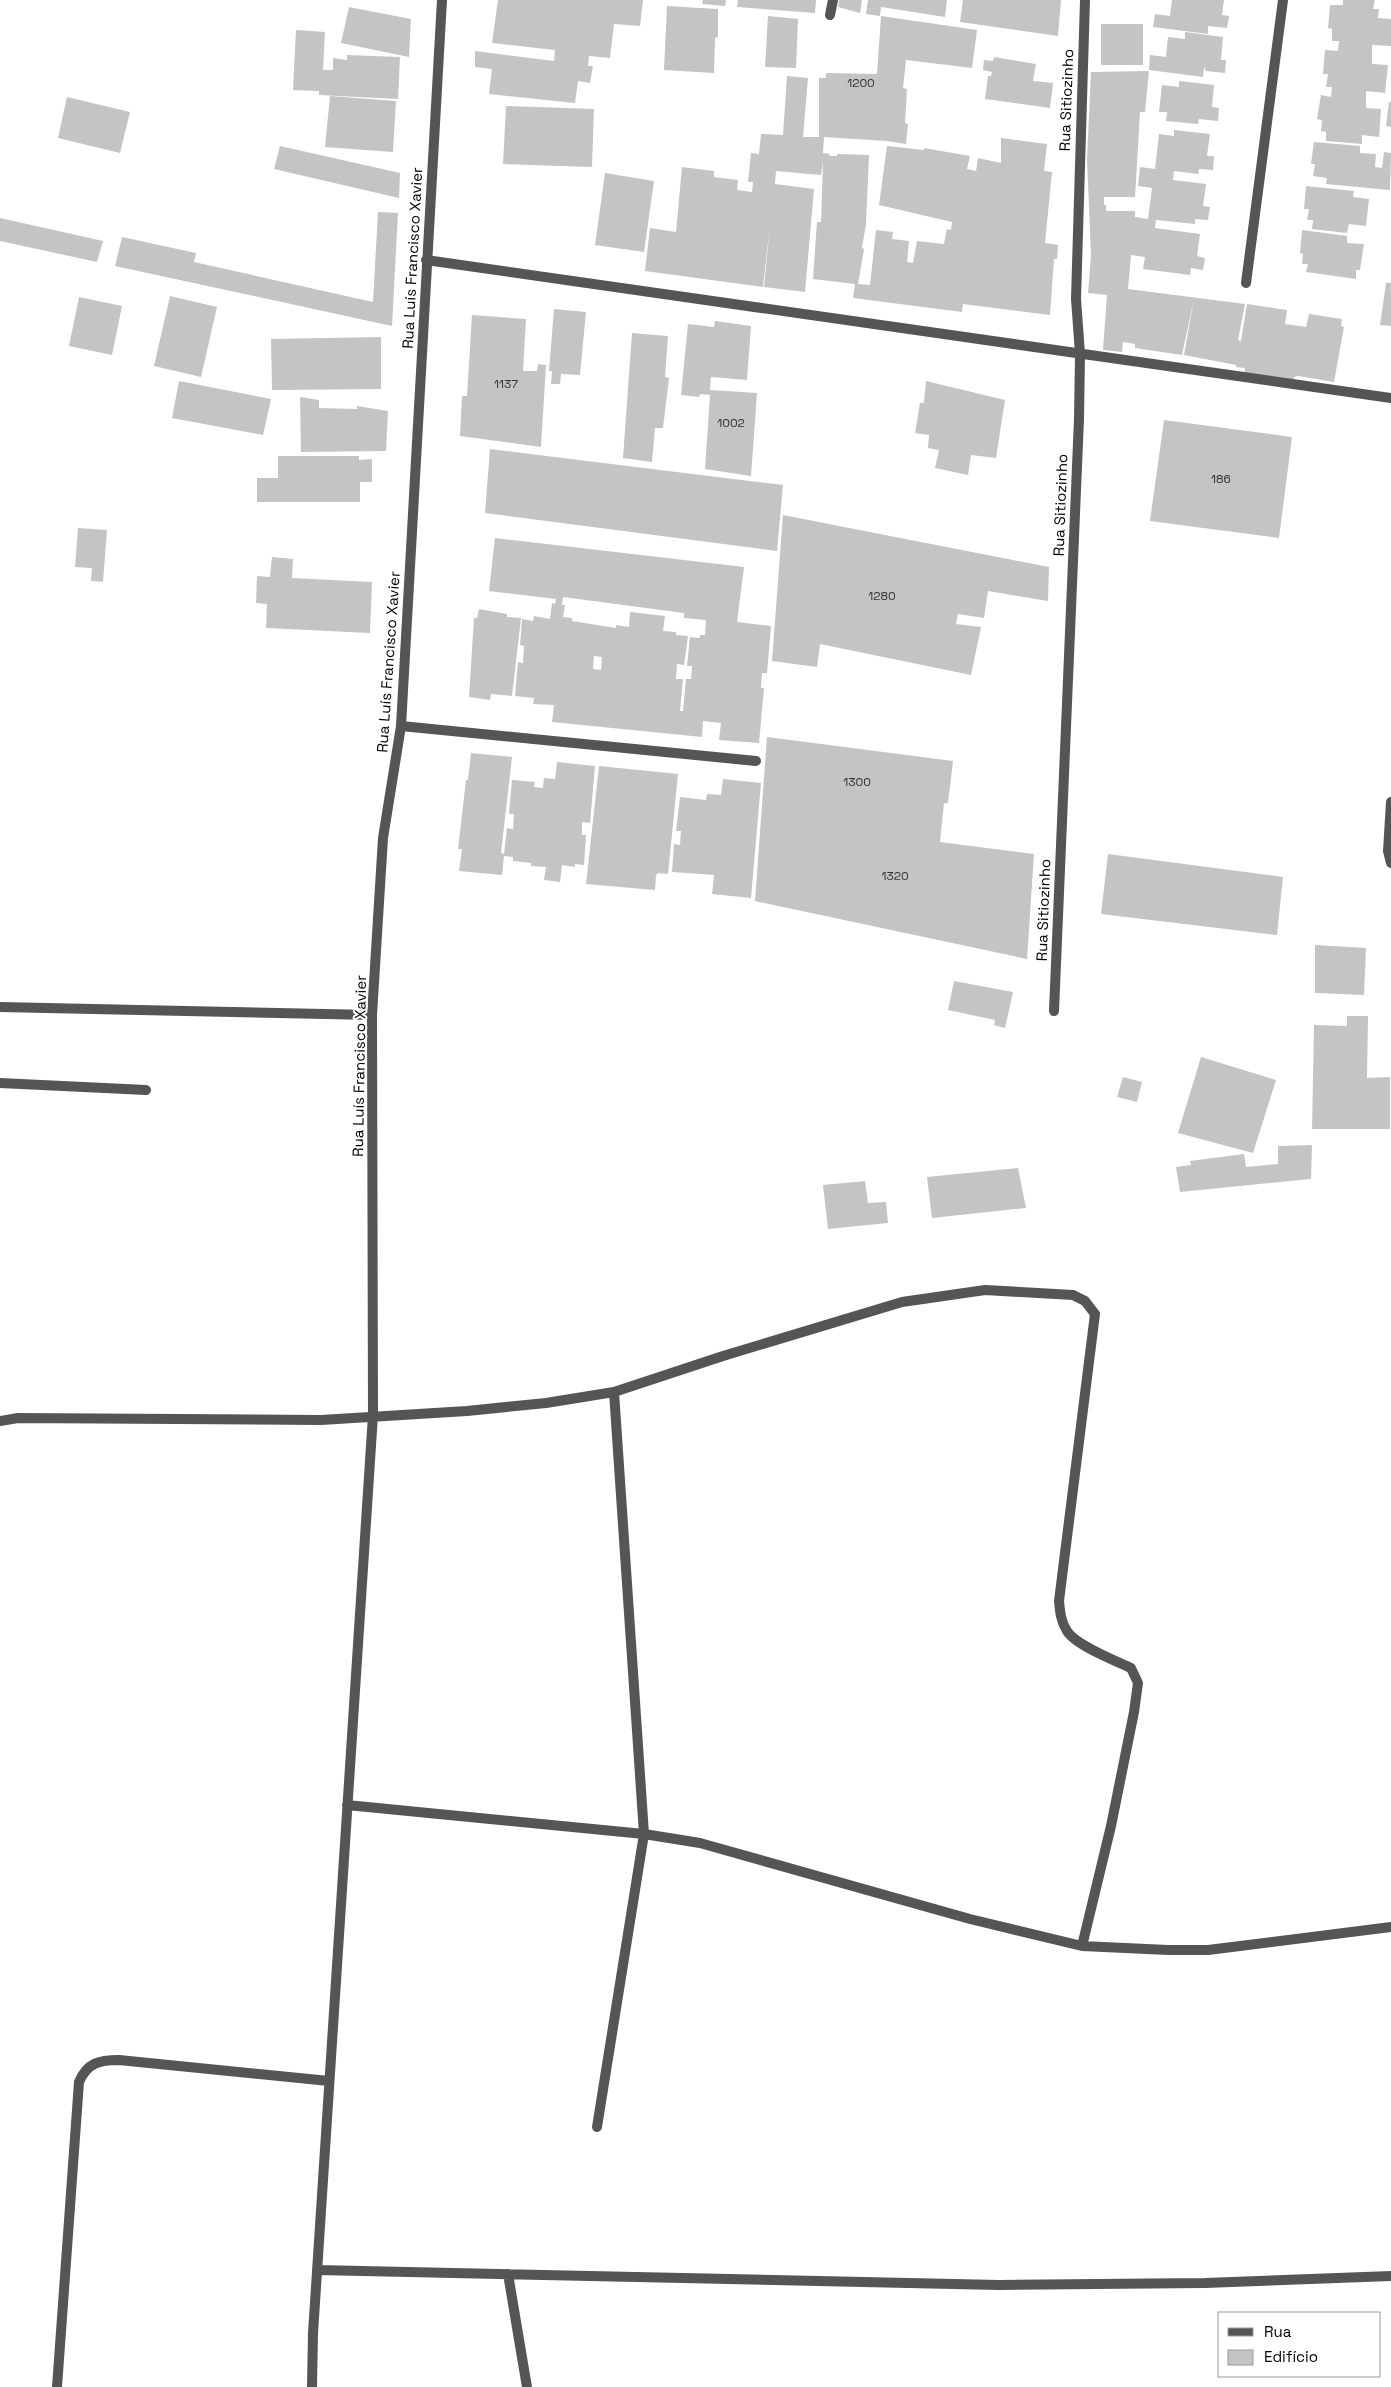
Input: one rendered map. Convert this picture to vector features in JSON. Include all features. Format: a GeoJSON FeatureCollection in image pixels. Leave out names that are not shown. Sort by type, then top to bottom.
{"type":"FeatureCollection","features":[{"type":"Feature","properties":{"kind":"street","name":"Rua Luís Francisco Xavier"},"geometry":{"type":"LineString","coordinates":[[312,2387],[310,2375],[373,1415],[372,1015],[383,838],[401,726],[442,0]]}},
{"type":"Feature","properties":{"kind":"street"},"geometry":{"type":"LineString","coordinates":[[830,15],[833,0]]}},
{"type":"Feature","properties":{"kind":"street","name":"Rua Sitiozinho"},"geometry":{"type":"LineString","coordinates":[[1054,1011],[1080,354],[1076,299],[1085,0]]}},
{"type":"Feature","properties":{"kind":"street"},"geometry":{"type":"LineString","coordinates":[[1246,283],[1284,0]]}},
{"type":"Feature","properties":{"kind":"street"},"geometry":{"type":"LineString","coordinates":[[426,260],[1391,398]]}},
{"type":"Feature","properties":{"kind":"street"},"geometry":{"type":"LineString","coordinates":[[401,726],[756,762]]}},
{"type":"Feature","properties":{"kind":"street"},"geometry":{"type":"LineString","coordinates":[[1391,802],[1388,851],[1391,863]]}},
{"type":"Feature","properties":{"kind":"street"},"geometry":{"type":"LineString","coordinates":[[0,1007],[372,1015]]}},
{"type":"Feature","properties":{"kind":"street"},"geometry":{"type":"LineString","coordinates":[[0,1083],[146,1090]]}},
{"type":"Feature","properties":{"kind":"street"},"geometry":{"type":"LineString","coordinates":[[0,1421],[18,1418],[321,1420],[373,1415],[467,1411],[546,1403],[614,1392],[723,1356],[902,1302],[985,1290],[1073,1295],[1085,1301],[1095,1314],[1059,1601],[1063,1623],[1068,1634],[1083,1644],[1131,1668],[1138,1682],[1138,1693],[1111,1826],[1082,1946]]}},
{"type":"Feature","properties":{"kind":"street"},"geometry":{"type":"LineString","coordinates":[[597,2127],[644,1834],[614,1392]]}},
{"type":"Feature","properties":{"kind":"street"},"geometry":{"type":"LineString","coordinates":[[347,1805],[644,1834],[700,1843],[970,1918],[1082,1946],[1208,1950],[1391,1927]]}},
{"type":"Feature","properties":{"kind":"street"},"geometry":{"type":"LineString","coordinates":[[57,2387],[79,2082],[84,2071],[95,2062],[119,2060],[329,2081]]}},
{"type":"Feature","properties":{"kind":"street"},"geometry":{"type":"LineString","coordinates":[[317,2270],[998,2285],[1205,2283],[1391,2276]]}},
{"type":"Feature","properties":{"kind":"street"},"geometry":{"type":"LineString","coordinates":[[508,2274],[527,2387]]}},
{"type":"Feature","properties":{"kind":"building"},"geometry":{"type":"Polygon","coordinates":[[[498,0],[643,0],[640,26],[614,24],[610,58],[589,56],[588,66],[593,66],[590,83],[578,81],[575,103],[489,94],[492,69],[475,67],[475,51],[554,61],[555,50],[492,43],[498,0]]]}},
{"type":"Feature","properties":{"kind":"building"},"geometry":{"type":"Polygon","coordinates":[[[703,0],[726,0],[725,6],[702,4],[703,0]]]}},
{"type":"Feature","properties":{"kind":"building"},"geometry":{"type":"Polygon","coordinates":[[[738,0],[816,0],[815,13],[737,7],[738,0]]]}},
{"type":"Feature","properties":{"kind":"building"},"geometry":{"type":"Polygon","coordinates":[[[839,0],[862,0],[860,13],[838,7],[839,0]]]}},
{"type":"Feature","properties":{"kind":"building"},"geometry":{"type":"Polygon","coordinates":[[[868,0],[947,0],[945,17],[881,7],[880,16],[866,14],[868,0]]]}},
{"type":"Feature","properties":{"kind":"building"},"geometry":{"type":"Polygon","coordinates":[[[963,0],[1061,0],[1058,36],[960,22],[963,0]]]}},
{"type":"Feature","properties":{"kind":"building"},"geometry":{"type":"Polygon","coordinates":[[[1172,0],[1224,0],[1222,15],[1229,16],[1227,28],[1208,26],[1208,34],[1153,27],[1155,14],[1170,16],[1172,0]]]}},
{"type":"Feature","properties":{"kind":"building"},"geometry":{"type":"Polygon","coordinates":[[[1343,0],[1375,0],[1373,9],[1379,9],[1378,18],[1391,19],[1391,46],[1372,45],[1372,64],[1388,65],[1385,93],[1366,91],[1366,108],[1381,109],[1379,137],[1362,135],[1362,144],[1326,141],[1326,132],[1321,131],[1322,120],[1317,119],[1321,95],[1331,97],[1332,87],[1326,87],[1328,74],[1323,74],[1325,50],[1338,51],[1339,41],[1332,41],[1332,29],[1328,28],[1330,5],[1343,5],[1343,0]]]}},
{"type":"Feature","properties":{"kind":"building"},"geometry":{"type":"Polygon","coordinates":[[[667,6],[718,9],[718,37],[715,38],[714,73],[664,70],[667,6]]]}},
{"type":"Feature","properties":{"kind":"building"},"geometry":{"type":"Polygon","coordinates":[[[349,7],[411,19],[409,57],[341,43],[349,7]]]}},
{"type":"Feature","properties":{"kind":"building"},"geometry":{"type":"Polygon","coordinates":[[[768,16],[798,19],[796,68],[765,67],[768,16]]]}},
{"type":"Feature","properties":{"kind":"building"},"geometry":{"type":"Polygon","coordinates":[[[881,16],[977,30],[972,68],[906,60],[903,88],[907,89],[905,123],[908,124],[906,144],[824,137],[823,153],[830,154],[829,156],[837,156],[837,154],[869,155],[866,224],[862,248],[864,249],[858,284],[870,285],[876,230],[893,232],[892,239],[909,241],[907,262],[913,263],[917,241],[944,244],[947,229],[951,230],[952,222],[879,205],[887,146],[924,150],[924,148],[970,156],[967,169],[976,171],[978,158],[1001,163],[1001,138],[1047,144],[1044,171],[1052,172],[1045,243],[1058,245],[1057,259],[1054,259],[1050,315],[963,304],[962,312],[853,298],[855,284],[813,279],[817,222],[821,222],[823,162],[821,175],[776,171],[775,184],[814,189],[805,292],[764,287],[770,225],[763,287],[645,271],[650,228],[676,232],[682,167],[714,171],[714,177],[738,180],[737,190],[752,192],[753,182],[748,182],[751,153],[759,154],[761,134],[783,135],[787,76],[808,78],[803,137],[819,137],[819,78],[826,78],[826,73],[877,74],[881,16]]]}},
{"type":"Feature","properties":{"kind":"building"},"geometry":{"type":"Polygon","coordinates":[[[1101,24],[1143,24],[1143,65],[1101,65],[1101,24]]]}},
{"type":"Feature","properties":{"kind":"building"},"geometry":{"type":"Polygon","coordinates":[[[296,30],[325,32],[323,70],[333,70],[333,58],[347,60],[347,55],[400,57],[398,99],[319,95],[319,91],[293,90],[296,30]]]}},
{"type":"Feature","properties":{"kind":"building"},"geometry":{"type":"Polygon","coordinates":[[[1185,32],[1223,37],[1221,60],[1226,60],[1225,73],[1206,71],[1204,67],[1203,77],[1149,70],[1150,55],[1166,57],[1168,37],[1185,39],[1185,32]]]}},
{"type":"Feature","properties":{"kind":"building"},"geometry":{"type":"Polygon","coordinates":[[[994,57],[1036,64],[1033,81],[1053,83],[1050,108],[985,99],[988,76],[991,76],[992,72],[983,70],[984,60],[993,61],[994,57]]]}},
{"type":"Feature","properties":{"kind":"building"},"geometry":{"type":"Polygon","coordinates":[[[1149,71],[1145,112],[1140,112],[1135,197],[1104,197],[1106,211],[1135,211],[1135,217],[1148,219],[1152,188],[1138,186],[1140,167],[1155,169],[1159,134],[1174,136],[1174,130],[1210,134],[1207,156],[1214,156],[1213,170],[1199,169],[1198,174],[1174,171],[1173,180],[1206,184],[1203,206],[1210,207],[1208,220],[1195,219],[1195,224],[1156,220],[1155,228],[1200,234],[1197,256],[1205,258],[1203,270],[1191,268],[1190,275],[1143,269],[1145,257],[1131,255],[1128,289],[1245,304],[1238,340],[1241,341],[1247,304],[1287,310],[1285,324],[1306,327],[1309,314],[1342,319],[1341,326],[1344,327],[1334,382],[1298,376],[1294,377],[1293,384],[1244,375],[1245,368],[1236,367],[1236,365],[1184,355],[1194,299],[1182,355],[1135,348],[1135,344],[1123,342],[1122,352],[1103,350],[1107,295],[1088,293],[1091,256],[1087,159],[1091,72],[1149,71]]]}},
{"type":"Feature","properties":{"kind":"building"},"geometry":{"type":"Polygon","coordinates":[[[1179,81],[1214,85],[1212,107],[1219,108],[1218,121],[1199,119],[1198,124],[1166,121],[1167,112],[1159,112],[1162,85],[1179,87],[1179,81]]]}},
{"type":"Feature","properties":{"kind":"building"},"geometry":{"type":"Polygon","coordinates":[[[330,96],[396,101],[393,152],[325,147],[330,96]]]}},
{"type":"Feature","properties":{"kind":"building"},"geometry":{"type":"Polygon","coordinates":[[[67,97],[130,112],[120,153],[58,138],[67,97]]]}},
{"type":"Feature","properties":{"kind":"building"},"geometry":{"type":"Polygon","coordinates":[[[1389,102],[1391,102],[1391,127],[1386,126],[1389,102]]]}},
{"type":"Feature","properties":{"kind":"building"},"geometry":{"type":"Polygon","coordinates":[[[506,106],[594,109],[592,167],[503,164],[506,106]]]}},
{"type":"Feature","properties":{"kind":"building"},"geometry":{"type":"Polygon","coordinates":[[[1314,142],[1360,146],[1360,153],[1376,154],[1375,167],[1382,168],[1384,152],[1391,153],[1390,190],[1326,184],[1327,178],[1313,176],[1315,164],[1311,164],[1314,142]]]}},
{"type":"Feature","properties":{"kind":"building"},"geometry":{"type":"Polygon","coordinates":[[[280,146],[400,173],[399,198],[274,169],[280,146]]]}},
{"type":"Feature","properties":{"kind":"building"},"geometry":{"type":"Polygon","coordinates":[[[605,173],[654,181],[644,252],[595,245],[605,173]]]}},
{"type":"Feature","properties":{"kind":"building"},"geometry":{"type":"Polygon","coordinates":[[[1306,186],[1354,191],[1353,197],[1369,199],[1366,226],[1349,224],[1347,233],[1312,229],[1313,220],[1307,220],[1309,209],[1304,209],[1306,186]]]}},
{"type":"Feature","properties":{"kind":"building"},"geometry":{"type":"Polygon","coordinates":[[[378,212],[398,213],[392,326],[115,266],[122,237],[196,253],[194,262],[373,302],[378,212]]]}},
{"type":"Feature","properties":{"kind":"building"},"geometry":{"type":"Polygon","coordinates":[[[0,218],[103,241],[97,262],[0,241],[0,218]]]}},
{"type":"Feature","properties":{"kind":"building"},"geometry":{"type":"Polygon","coordinates":[[[1302,230],[1347,236],[1347,243],[1364,244],[1360,270],[1356,270],[1356,279],[1306,272],[1308,264],[1302,264],[1303,254],[1300,253],[1302,230]]]}},
{"type":"Feature","properties":{"kind":"building"},"geometry":{"type":"Polygon","coordinates":[[[1386,283],[1391,283],[1391,326],[1380,325],[1386,283]]]}},
{"type":"Feature","properties":{"kind":"building"},"geometry":{"type":"Polygon","coordinates":[[[170,296],[217,307],[201,377],[154,366],[170,296]]]}},
{"type":"Feature","properties":{"kind":"building"},"geometry":{"type":"Polygon","coordinates":[[[79,297],[122,306],[112,355],[69,346],[79,297]]]}},
{"type":"Feature","properties":{"kind":"building"},"geometry":{"type":"Polygon","coordinates":[[[554,309],[586,312],[580,375],[561,374],[560,384],[551,384],[552,371],[549,371],[554,309]]]}},
{"type":"Feature","properties":{"kind":"building"},"geometry":{"type":"Polygon","coordinates":[[[472,315],[526,319],[523,371],[537,371],[538,364],[546,365],[541,447],[460,436],[462,396],[467,396],[472,315]]]}},
{"type":"Feature","properties":{"kind":"building"},"geometry":{"type":"Polygon","coordinates":[[[715,321],[751,326],[747,380],[711,377],[710,390],[757,393],[751,476],[705,469],[710,395],[700,394],[699,397],[681,395],[688,324],[714,327],[715,321]]]}},
{"type":"Feature","properties":{"kind":"building"},"geometry":{"type":"Polygon","coordinates":[[[632,333],[668,336],[665,377],[669,378],[663,428],[655,428],[652,462],[623,458],[632,333]]]}},
{"type":"Feature","properties":{"kind":"building"},"geometry":{"type":"Polygon","coordinates":[[[381,337],[381,389],[272,390],[271,339],[381,337]]]}},
{"type":"Feature","properties":{"kind":"building"},"geometry":{"type":"Polygon","coordinates":[[[179,381],[271,399],[263,435],[172,418],[179,381]]]}},
{"type":"Feature","properties":{"kind":"building"},"geometry":{"type":"Polygon","coordinates":[[[926,381],[1005,400],[996,458],[971,455],[968,475],[935,468],[939,450],[928,448],[929,435],[915,433],[920,403],[924,403],[926,381]]]}},
{"type":"Feature","properties":{"kind":"building"},"geometry":{"type":"Polygon","coordinates":[[[300,397],[319,400],[319,408],[357,409],[357,406],[388,411],[386,451],[301,452],[300,397]]]}},
{"type":"Feature","properties":{"kind":"building"},"geometry":{"type":"Polygon","coordinates":[[[1164,420],[1292,437],[1279,538],[1150,521],[1164,420]]]}},
{"type":"Feature","properties":{"kind":"building"},"geometry":{"type":"Polygon","coordinates":[[[490,449],[783,485],[777,551],[485,513],[490,449]]]}},
{"type":"Feature","properties":{"kind":"building"},"geometry":{"type":"Polygon","coordinates":[[[278,456],[359,456],[359,460],[372,459],[372,482],[360,482],[360,502],[257,502],[257,478],[278,478],[278,456]]]}},
{"type":"Feature","properties":{"kind":"building"},"geometry":{"type":"Polygon","coordinates":[[[783,515],[1049,567],[1048,601],[988,591],[984,618],[958,614],[956,624],[981,627],[971,675],[820,644],[817,667],[772,661],[783,515]]]}},
{"type":"Feature","properties":{"kind":"building"},"geometry":{"type":"Polygon","coordinates":[[[78,528],[107,530],[103,582],[91,581],[92,568],[75,567],[78,528]]]}},
{"type":"Feature","properties":{"kind":"building"},"geometry":{"type":"Polygon","coordinates":[[[495,538],[744,567],[737,622],[771,626],[767,673],[762,673],[761,688],[764,688],[759,743],[719,740],[721,723],[703,721],[702,737],[552,722],[554,705],[533,704],[534,698],[515,696],[518,662],[523,663],[524,646],[520,645],[522,619],[533,621],[534,616],[550,619],[552,603],[555,604],[556,599],[489,591],[495,538]],[[563,597],[562,605],[565,605],[563,617],[572,618],[572,621],[616,628],[616,625],[629,627],[630,612],[665,616],[663,631],[676,632],[676,635],[688,636],[684,665],[677,664],[676,679],[683,679],[680,711],[683,711],[686,679],[691,679],[692,666],[687,666],[690,637],[700,638],[700,635],[705,635],[706,620],[684,618],[684,613],[563,597]],[[594,656],[593,669],[601,670],[602,657],[594,656]]]}},
{"type":"Feature","properties":{"kind":"building"},"geometry":{"type":"Polygon","coordinates":[[[272,557],[293,559],[292,578],[372,582],[370,633],[266,628],[267,604],[256,603],[257,576],[270,577],[272,557]]]}},
{"type":"Feature","properties":{"kind":"building"},"geometry":{"type":"Polygon","coordinates":[[[479,609],[507,614],[507,617],[521,618],[512,696],[491,694],[490,700],[469,697],[474,618],[477,618],[479,609]]]}},
{"type":"Feature","properties":{"kind":"building"},"geometry":{"type":"Polygon","coordinates":[[[767,737],[953,761],[948,803],[944,803],[940,842],[1034,854],[1027,959],[755,901],[767,737]]]}},
{"type":"Feature","properties":{"kind":"building"},"geometry":{"type":"Polygon","coordinates":[[[471,753],[512,757],[501,853],[504,854],[507,828],[513,829],[514,814],[509,814],[512,780],[535,782],[534,787],[543,788],[544,778],[555,779],[557,762],[595,766],[590,823],[582,822],[582,835],[586,835],[584,865],[575,864],[575,867],[562,865],[560,882],[544,880],[546,867],[531,866],[531,863],[513,861],[513,857],[504,856],[502,875],[459,871],[462,849],[458,849],[471,753]]]}},
{"type":"Feature","properties":{"kind":"building"},"geometry":{"type":"Polygon","coordinates":[[[599,766],[678,774],[668,874],[658,873],[656,875],[655,890],[586,884],[599,766]]]}},
{"type":"Feature","properties":{"kind":"building"},"geometry":{"type":"Polygon","coordinates":[[[723,779],[761,783],[751,898],[712,894],[714,875],[672,872],[674,844],[680,845],[681,831],[676,831],[680,797],[706,800],[707,794],[721,795],[723,779]]]}},
{"type":"Feature","properties":{"kind":"building"},"geometry":{"type":"Polygon","coordinates":[[[1108,854],[1283,877],[1277,935],[1101,914],[1108,854]]]}},
{"type":"Feature","properties":{"kind":"building"},"geometry":{"type":"Polygon","coordinates":[[[1315,945],[1366,948],[1364,995],[1315,993],[1315,945]]]}},
{"type":"Feature","properties":{"kind":"building"},"geometry":{"type":"Polygon","coordinates":[[[954,981],[1013,992],[1005,1028],[994,1025],[995,1020],[948,1010],[954,981]]]}},
{"type":"Feature","properties":{"kind":"building"},"geometry":{"type":"Polygon","coordinates":[[[1347,1016],[1368,1016],[1367,1078],[1390,1077],[1390,1129],[1312,1129],[1314,1025],[1347,1026],[1347,1016]]]}},
{"type":"Feature","properties":{"kind":"building"},"geometry":{"type":"Polygon","coordinates":[[[1201,1057],[1276,1080],[1253,1153],[1178,1133],[1201,1057]]]}},
{"type":"Feature","properties":{"kind":"building"},"geometry":{"type":"Polygon","coordinates":[[[1123,1077],[1142,1082],[1137,1102],[1117,1097],[1123,1077]]]}},
{"type":"Feature","properties":{"kind":"building"},"geometry":{"type":"Polygon","coordinates":[[[1312,1145],[1311,1179],[1180,1192],[1176,1167],[1191,1165],[1190,1161],[1244,1154],[1246,1167],[1278,1164],[1278,1146],[1312,1145]]]}},
{"type":"Feature","properties":{"kind":"building"},"geometry":{"type":"Polygon","coordinates":[[[1018,1168],[1026,1208],[932,1218],[927,1177],[1018,1168]]]}},
{"type":"Feature","properties":{"kind":"building"},"geometry":{"type":"Polygon","coordinates":[[[865,1181],[868,1203],[886,1202],[888,1223],[828,1229],[823,1185],[865,1181]]]}}]}
